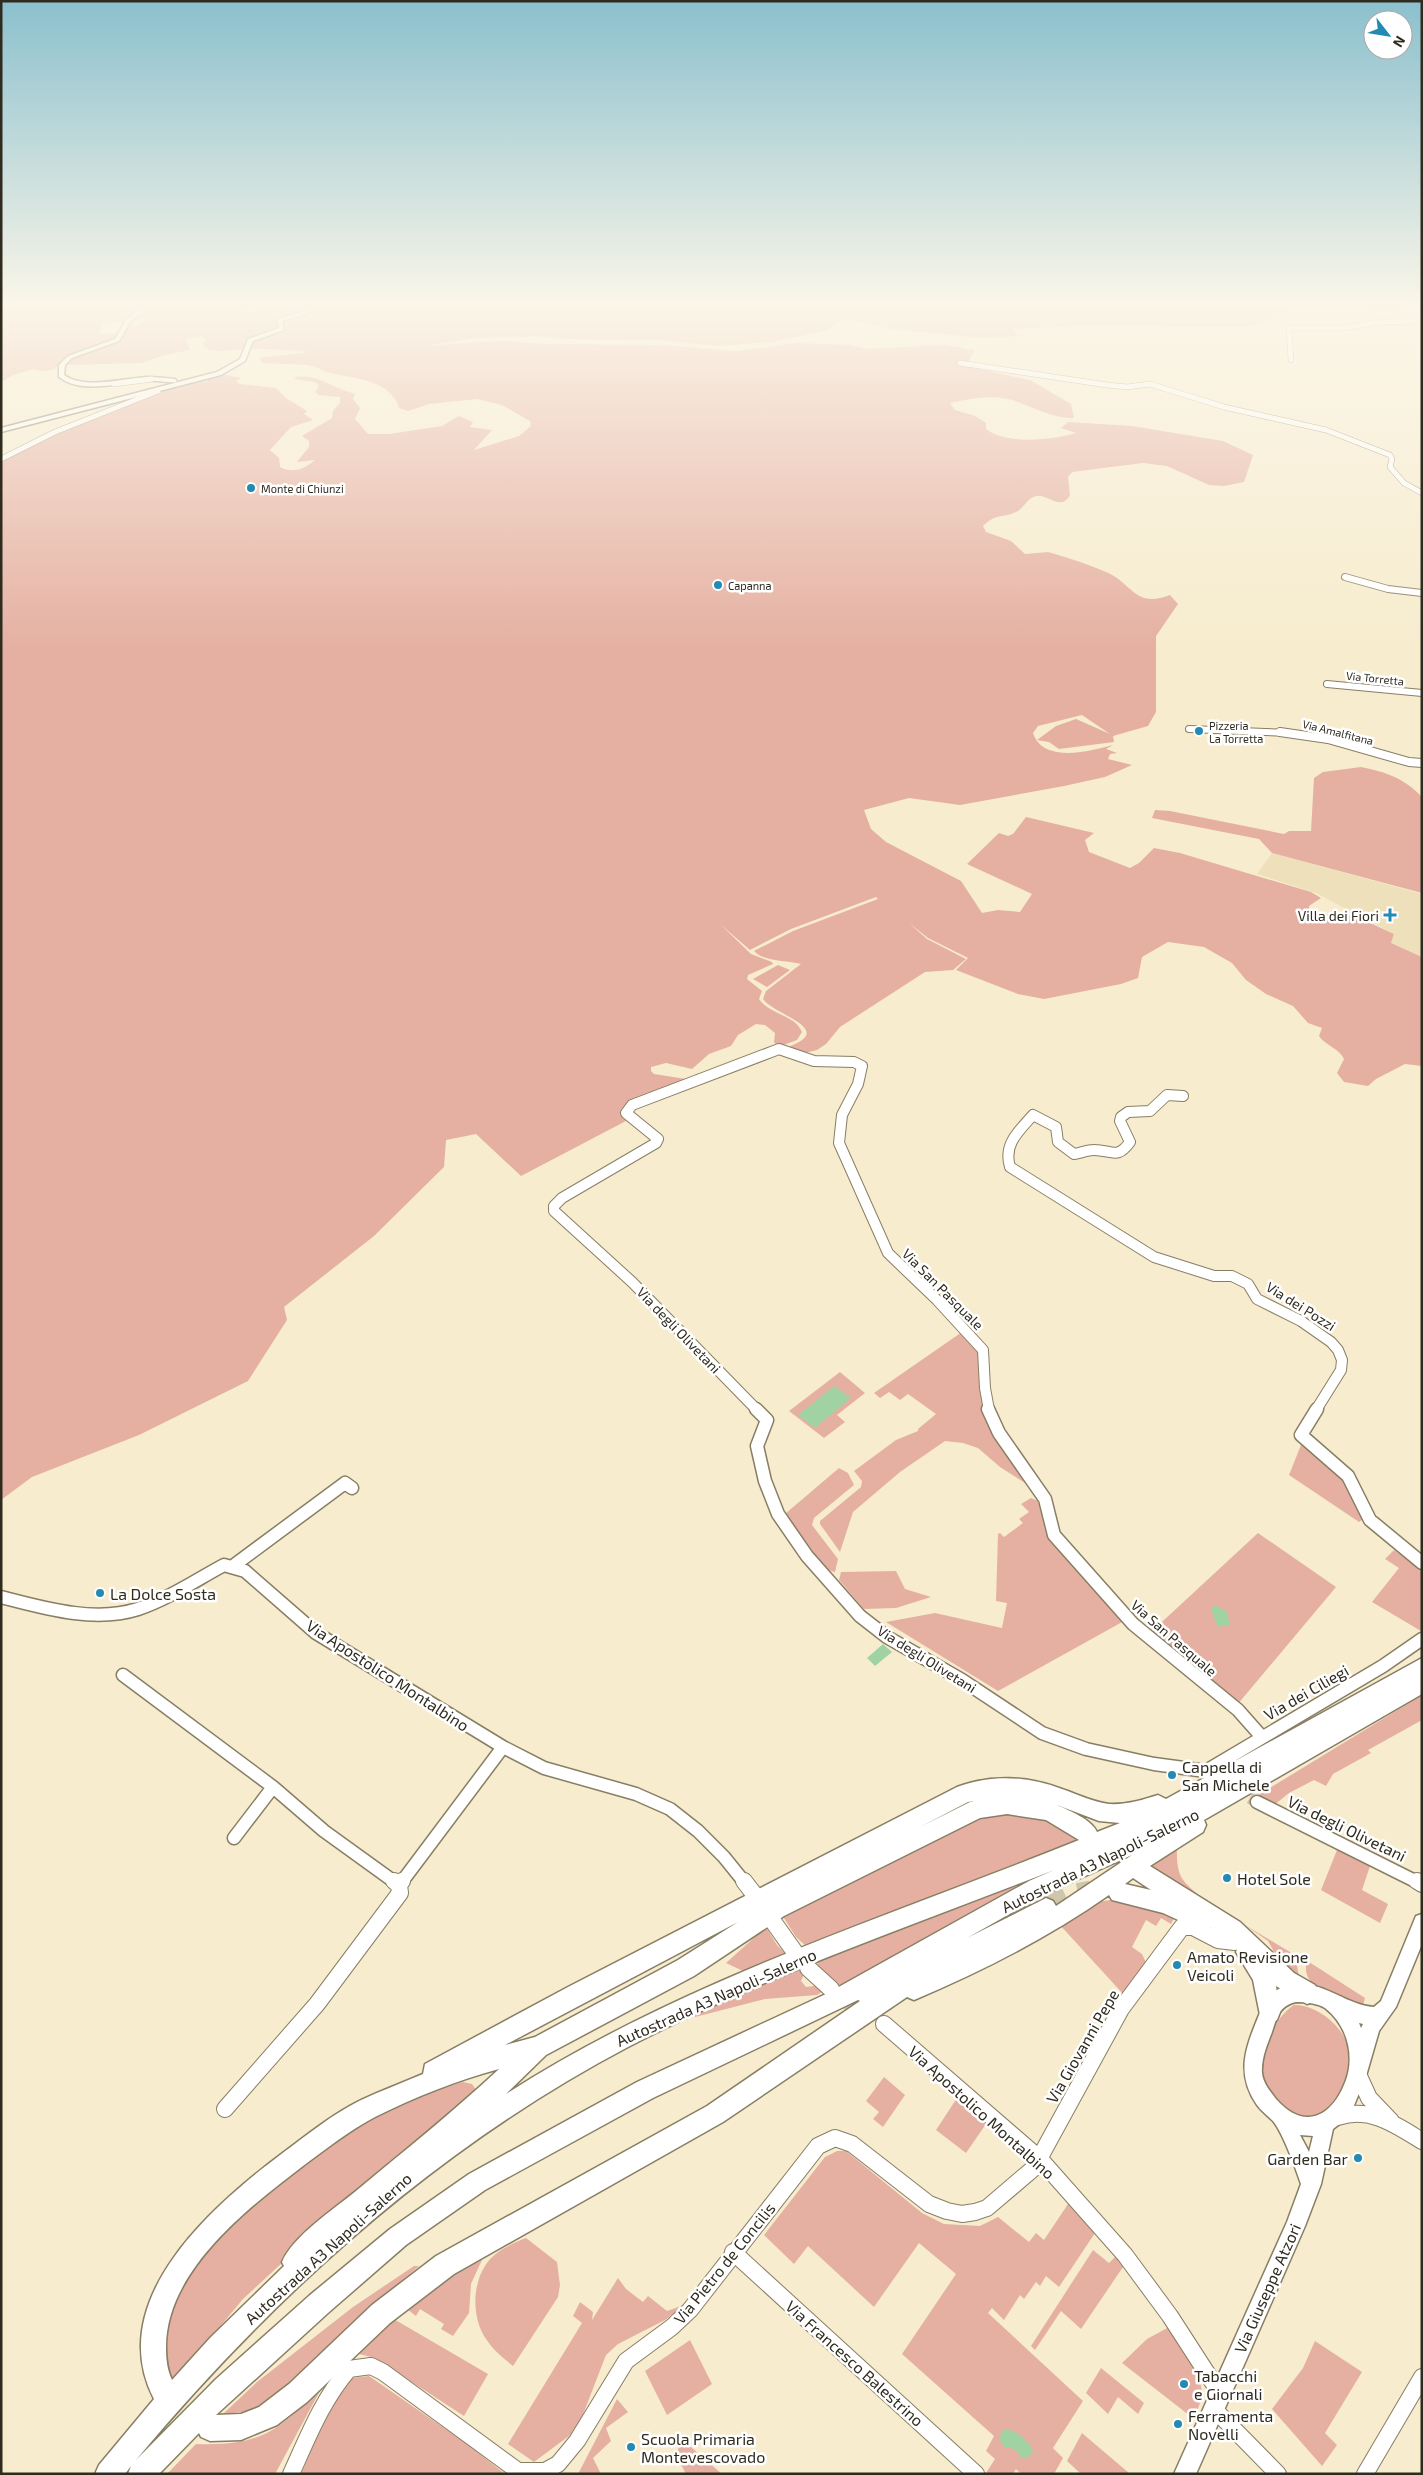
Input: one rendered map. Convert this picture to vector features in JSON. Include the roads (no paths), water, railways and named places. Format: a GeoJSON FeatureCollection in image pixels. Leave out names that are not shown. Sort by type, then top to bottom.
{"type":"FeatureCollection","features":[{"type":"Feature","properties":{"kind":"highway","name":"Autostrada A3 Napoli-Salerno"},"geometry":{"type":"LineString","coordinates":[[108,2474],[134,2441],[233,2333],[289,2279],[379,2199],[461,2136],[572,2065],[698,2002],[1115,1834],[1208,1778],[1422,1666]]}},
{"type":"Feature","properties":{"kind":"highway","name":"Autostrada A3 Napoli-Salerno"},"geometry":{"type":"LineString","coordinates":[[141,2474],[225,2388],[318,2304],[398,2237],[477,2182],[645,2090],[739,2044],[1036,1888],[1176,1825],[1422,1684]]}},
{"type":"Feature","properties":{"kind":"highway"},"geometry":{"type":"LineString","coordinates":[[886,1998],[912,1990],[965,1967],[1053,1920],[1164,1844],[1294,1766],[1343,1728]]}},
{"type":"Feature","properties":{"kind":"highway"},"geometry":{"type":"LineString","coordinates":[[163,2390],[156,2374],[154,2361],[154,2330],[166,2294],[189,2255],[220,2221],[263,2182],[324,2137],[367,2109],[576,1995],[964,1794],[983,1789],[1015,1787],[1044,1792],[1083,1808],[1111,1814],[1137,1811],[1208,1778]]}},
{"type":"Feature","properties":{"kind":"highway"},"geometry":{"type":"LineString","coordinates":[[367,2109],[470,2066],[539,2047],[686,1968],[777,1909],[977,1809],[1010,1804],[1043,1809],[1056,1814],[1088,1834]]}},
{"type":"Feature","properties":{"kind":"highway"},"geometry":{"type":"LineString","coordinates":[[1138,1870],[1233,1929],[1257,1950],[1282,1978],[1307,1993]]}},
{"type":"Feature","properties":{"kind":"highway"},"geometry":{"type":"LineString","coordinates":[[1119,1893],[1155,1899],[1178,1907],[1235,1942],[1250,1955],[1262,1974],[1266,1986],[1269,2012]]}},
{"type":"Feature","properties":{"kind":"highway"},"geometry":{"type":"LineString","coordinates":[[210,2428],[241,2428],[268,2416],[298,2393],[381,2314],[445,2265],[715,2114],[850,2020],[931,1969],[1046,1908]]}},
{"type":"Feature","properties":{"kind":"highway"},"geometry":{"type":"LineString","coordinates":[[832,1995],[931,1969]]}},
{"type":"Feature","properties":{"kind":"highway"},"geometry":{"type":"LineString","coordinates":[[233,2333],[273,2284],[319,2237],[473,2109],[539,2047]]}},
{"type":"Feature","properties":{"kind":"main road"},"geometry":{"type":"LineString","coordinates":[[1,430],[44,418]]}},
{"type":"Feature","properties":{"kind":"main road","name":"Via Giuseppe Atzori"},"geometry":{"type":"LineString","coordinates":[[1185,2474],[1295,2226],[1311,2184],[1330,2121],[1342,2110],[1359,2070],[1369,2033],[1378,2016],[1387,2007],[1422,1922]]}},
{"type":"Feature","properties":{"kind":"main road"},"geometry":{"type":"LineString","coordinates":[[1311,2184],[1301,2157],[1280,2115],[1262,2096],[1253,2072],[1253,2061],[1269,2012],[1275,2003],[1284,1996],[1295,1993],[1307,1993],[1360,2015],[1378,2016]]}},
{"type":"Feature","properties":{"kind":"main road"},"geometry":{"type":"LineString","coordinates":[[1332,2003],[1351,2024],[1356,2036],[1359,2070]]}},
{"type":"Feature","properties":{"kind":"main road"},"geometry":{"type":"LineString","coordinates":[[1280,2115],[1303,2125],[1330,2121]]}},
{"type":"Feature","properties":{"kind":"street"},"geometry":{"type":"LineString","coordinates":[[1,458],[92,418]]}},
{"type":"Feature","properties":{"kind":"street"},"geometry":{"type":"LineString","coordinates":[[1271,418],[1326,430],[1390,455],[1392,459],[1390,467],[1404,482],[1422,493]]}},
{"type":"Feature","properties":{"kind":"street"},"geometry":{"type":"LineString","coordinates":[[1345,578],[1388,589],[1422,593]]}},
{"type":"Feature","properties":{"kind":"street","name":"Via Torretta"},"geometry":{"type":"LineString","coordinates":[[1327,684],[1422,693]]}},
{"type":"Feature","properties":{"kind":"street","name":"Via Amalfitana"},"geometry":{"type":"LineString","coordinates":[[1189,729],[1232,729],[1295,733],[1319,737],[1409,762],[1422,763]]}},
{"type":"Feature","properties":{"kind":"street","name":"Via San Pasquale"},"geometry":{"type":"LineString","coordinates":[[554,1206],[573,1192],[656,1143],[658,1139],[626,1113],[632,1105],[728,1070],[779,1048],[814,1061],[854,1062],[862,1066],[862,1077],[843,1110],[839,1128],[840,1143],[888,1253],[937,1300],[984,1350],[984,1385],[989,1413],[1006,1443],[1044,1497],[1049,1507],[1050,1527],[1054,1535],[1132,1624],[1238,1710],[1261,1736]]}},
{"type":"Feature","properties":{"kind":"street","name":"Via dei Pozzi"},"geometry":{"type":"LineString","coordinates":[[1183,1096],[1167,1095],[1155,1111],[1148,1113],[1128,1112],[1121,1117],[1120,1121],[1130,1142],[1125,1150],[1120,1153],[1112,1154],[1091,1149],[1074,1154],[1058,1142],[1056,1127],[1033,1115],[1007,1146],[1005,1156],[1010,1167],[1154,1257],[1214,1276],[1232,1276],[1248,1284],[1257,1299],[1301,1321],[1331,1342],[1338,1350],[1342,1360],[1341,1370],[1302,1435],[1348,1476],[1370,1520],[1422,1563]]}},
{"type":"Feature","properties":{"kind":"street","name":"Via degli Olivetani"},"geometry":{"type":"LineString","coordinates":[[554,1206],[554,1211],[632,1282],[767,1420],[757,1446],[765,1481],[778,1514],[807,1556],[860,1616],[887,1637],[962,1680],[1042,1733],[1086,1749],[1208,1778]]}},
{"type":"Feature","properties":{"kind":"street"},"geometry":{"type":"LineString","coordinates":[[1,1597],[43,1608],[109,1613],[138,1609],[224,1565],[233,1566],[345,1483],[352,1488]]}},
{"type":"Feature","properties":{"kind":"street","name":"Via Apostolico Montalbino"},"geometry":{"type":"LineString","coordinates":[[233,1566],[245,1571],[316,1633],[503,1747],[544,1768],[636,1794],[670,1810],[698,1831],[724,1857],[754,1894]]}},
{"type":"Feature","properties":{"kind":"street","name":"Via dei Ciliegi"},"geometry":{"type":"LineString","coordinates":[[1208,1778],[1228,1759],[1261,1736],[1393,1662],[1422,1639]]}},
{"type":"Feature","properties":{"kind":"street"},"geometry":{"type":"LineString","coordinates":[[123,1675],[273,1787],[324,1831],[399,1885]]}},
{"type":"Feature","properties":{"kind":"street"},"geometry":{"type":"LineString","coordinates":[[225,2108],[317,2004],[400,1893],[399,1885],[503,1747]]}},
{"type":"Feature","properties":{"kind":"street"},"geometry":{"type":"LineString","coordinates":[[234,1838],[273,1787]]}},
{"type":"Feature","properties":{"kind":"street","name":"Via degli Olivetani"},"geometry":{"type":"LineString","coordinates":[[1257,1802],[1422,1884]]}},
{"type":"Feature","properties":{"kind":"street"},"geometry":{"type":"LineString","coordinates":[[772,1920],[794,1951]]}},
{"type":"Feature","properties":{"kind":"street","name":"Via Giovanni Pepe"},"geometry":{"type":"LineString","coordinates":[[1040,2159],[1121,2009],[1182,1927],[1193,1926],[1218,1940],[1235,1942]]}},
{"type":"Feature","properties":{"kind":"street"},"geometry":{"type":"LineString","coordinates":[[808,1968],[832,1995]]}},
{"type":"Feature","properties":{"kind":"street","name":"Via Apostolico Montalbino"},"geometry":{"type":"LineString","coordinates":[[884,2024],[1040,2159],[1126,2255],[1170,2316],[1217,2402],[1278,2474]]}},
{"type":"Feature","properties":{"kind":"street"},"geometry":{"type":"LineString","coordinates":[[1359,2070],[1369,2098],[1394,2123],[1422,2141]]}},
{"type":"Feature","properties":{"kind":"street"},"geometry":{"type":"LineString","coordinates":[[1330,2121],[1344,2114],[1362,2113],[1394,2123]]}},
{"type":"Feature","properties":{"kind":"street","name":"Via Pietro de Concilis"},"geometry":{"type":"LineString","coordinates":[[291,2474],[321,2407],[339,2380],[349,2369],[371,2366],[399,2384],[517,2472],[545,2471],[558,2464],[577,2441],[626,2361],[672,2327],[690,2310],[733,2252],[818,2146],[835,2138],[852,2144],[929,2204],[957,2215],[974,2214],[989,2207],[1034,2168],[1040,2159]]}},
{"type":"Feature","properties":{"kind":"street","name":"Via Francesco Balestrino"},"geometry":{"type":"LineString","coordinates":[[733,2252],[976,2474]]}},
{"type":"Feature","properties":{"kind":"street"},"geometry":{"type":"LineString","coordinates":[[1365,2474],[1422,2377]]}},
{"type":"Feature","properties":{"kind":"tunnel"},"geometry":{"type":"LineString","coordinates":[[1234,1789],[1257,1802]]}},
{"type":"Feature","properties":{"kind":"tunnel"},"geometry":{"type":"LineString","coordinates":[[1046,1908],[1071,1896],[1091,1892]]}},
{"type":"Feature","properties":{"kind":"tunnel"},"geometry":{"type":"LineString","coordinates":[[839,1995],[868,2017],[884,2024]]}},
{"type":"Feature","properties":{"kind":"place","name":"Monte di Chiunzi"},"geometry":{"type":"Point","coordinates":[251,488]}},
{"type":"Feature","properties":{"kind":"place","name":"Capanna"},"geometry":{"type":"Point","coordinates":[718,585]}},
{"type":"Feature","properties":{"kind":"place","name":"Pizzeria La Torretta"},"geometry":{"type":"Point","coordinates":[1199,731]}},
{"type":"Feature","properties":{"kind":"place","name":"Villa dei Fiori"},"geometry":{"type":"Point","coordinates":[1390,915]}},
{"type":"Feature","properties":{"kind":"place","name":"La Dolce Sosta"},"geometry":{"type":"Point","coordinates":[100,1593]}},
{"type":"Feature","properties":{"kind":"place","name":"Cappella di San Michele"},"geometry":{"type":"Point","coordinates":[1172,1775]}},
{"type":"Feature","properties":{"kind":"place","name":"Hotel Sole"},"geometry":{"type":"Point","coordinates":[1227,1878]}},
{"type":"Feature","properties":{"kind":"place","name":"Amato Revisione Veicoli"},"geometry":{"type":"Point","coordinates":[1177,1965]}},
{"type":"Feature","properties":{"kind":"place","name":"Garden Bar"},"geometry":{"type":"Point","coordinates":[1358,2158]}},
{"type":"Feature","properties":{"kind":"place","name":"Tabacchi e Giornali"},"geometry":{"type":"Point","coordinates":[1184,2384]}},
{"type":"Feature","properties":{"kind":"place","name":"Ferramenta Novelli"},"geometry":{"type":"Point","coordinates":[1178,2424]}},
{"type":"Feature","properties":{"kind":"place","name":"Scuola Primaria Montevescovado"},"geometry":{"type":"Point","coordinates":[631,2447]}}]}
